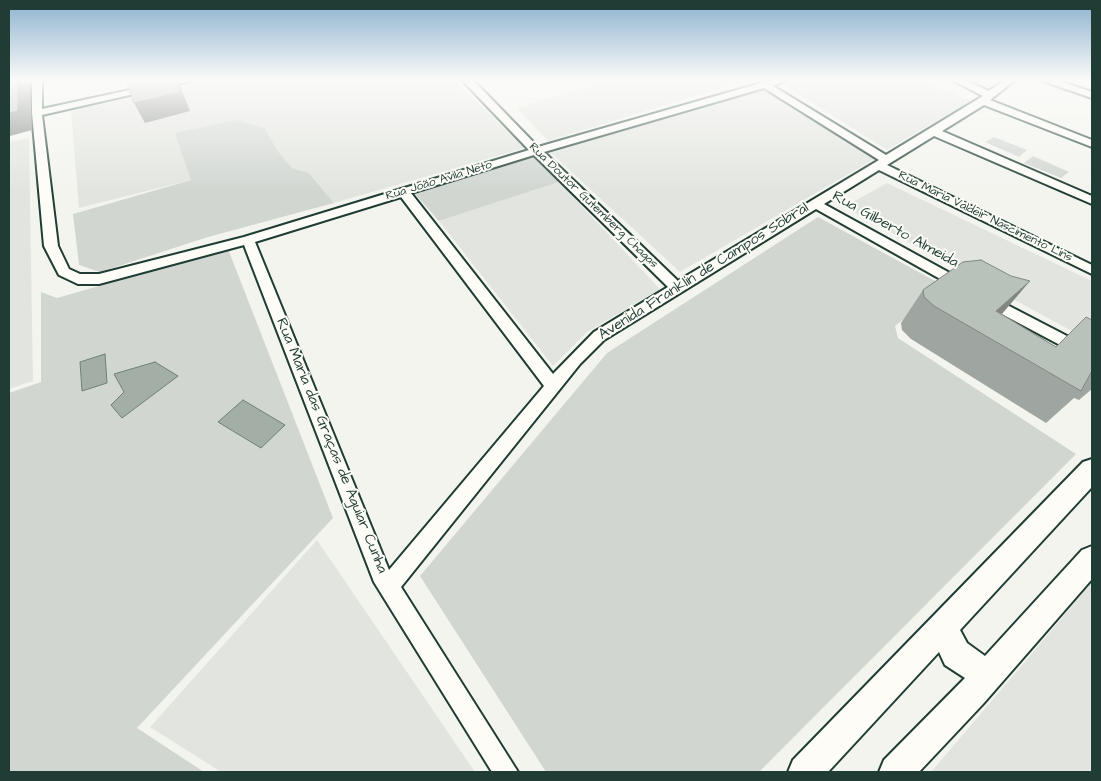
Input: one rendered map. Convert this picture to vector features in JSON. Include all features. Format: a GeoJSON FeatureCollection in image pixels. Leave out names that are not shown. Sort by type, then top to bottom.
{"type":"FeatureCollection","features":[{"type":"Feature","properties":{"kind":"main road"},"geometry":{"type":"LineString","coordinates":[[805,772],[924,646],[944,628],[1092,470]]}},
{"type":"Feature","properties":{"kind":"main road"},"geometry":{"type":"LineString","coordinates":[[896,772],[989,674],[1092,559]]}},
{"type":"Feature","properties":{"kind":"main road"},"geometry":{"type":"LineString","coordinates":[[944,628],[956,654],[964,661],[989,674]]}},
{"type":"Feature","properties":{"kind":"street"},"geometry":{"type":"LineString","coordinates":[[37,117],[51,246],[64,272],[78,279],[99,279]]}},
{"type":"Feature","properties":{"kind":"street","name":"Rua Doutor Gutemberg Chagas"},"geometry":{"type":"LineString","coordinates":[[503,117],[536,152],[677,288]]}},
{"type":"Feature","properties":{"kind":"street","name":"Rua João Avila Neto"},"geometry":{"type":"LineString","coordinates":[[99,279],[248,240],[655,117]]}},
{"type":"Feature","properties":{"kind":"street","name":"Rua Maria Valdeir Nascimento Lins"},"geometry":{"type":"LineString","coordinates":[[814,117],[881,162],[1092,270]]}},
{"type":"Feature","properties":{"kind":"street","name":"Avenida Franklin de Campos Sobral"},"geometry":{"type":"LineString","coordinates":[[388,587],[574,360],[599,336],[955,117]]}},
{"type":"Feature","properties":{"kind":"street"},"geometry":{"type":"LineString","coordinates":[[1031,117],[1092,144]]}},
{"type":"Feature","properties":{"kind":"street"},"geometry":{"type":"LineString","coordinates":[[933,131],[1092,200]]}},
{"type":"Feature","properties":{"kind":"street"},"geometry":{"type":"LineString","coordinates":[[404,192],[553,386]]}},
{"type":"Feature","properties":{"kind":"street","name":"Rua Gilberto Almeida"},"geometry":{"type":"LineString","coordinates":[[814,203],[1092,356]]}},
{"type":"Feature","properties":{"kind":"street","name":"Rua Maria das Graças de Aguiar Cunha"},"geometry":{"type":"LineString","coordinates":[[248,240],[381,575],[506,772]]}},
{"type":"Feature","properties":{"kind":"shaded area"},"geometry":{"type":"Polygon","coordinates":[[[72,117],[493,117],[525,148],[334,203],[309,173],[292,168],[277,150],[265,128],[176,133],[191,180],[79,208],[72,117]]]}},
{"type":"Feature","properties":{"kind":"shaded area"},"geometry":{"type":"Polygon","coordinates":[[[526,117],[625,117],[548,141],[526,117]]]}},
{"type":"Feature","properties":{"kind":"shaded area"},"geometry":{"type":"Polygon","coordinates":[[[669,117],[809,117],[876,158],[680,272],[550,152],[669,117]]]}},
{"type":"Feature","properties":{"kind":"shaded area"},"geometry":{"type":"Polygon","coordinates":[[[835,117],[943,117],[887,150],[835,117]]]}},
{"type":"Feature","properties":{"kind":"shaded area"},"geometry":{"type":"Polygon","coordinates":[[[235,120],[265,128],[277,150],[292,168],[309,173],[334,203],[208,237],[100,272],[79,265],[73,214],[191,180],[175,133],[235,120]]]}},
{"type":"Feature","properties":{"kind":"shaded area"},"geometry":{"type":"Polygon","coordinates":[[[994,137],[1027,150],[1019,157],[985,142],[994,137]]]}},
{"type":"Feature","properties":{"kind":"shaded area"},"geometry":{"type":"Polygon","coordinates":[[[29,138],[33,381],[9,389],[9,142],[29,138]]]}},
{"type":"Feature","properties":{"kind":"shaded area"},"geometry":{"type":"Polygon","coordinates":[[[533,156],[559,182],[439,221],[415,194],[533,156]]]}},
{"type":"Feature","properties":{"kind":"shaded area"},"geometry":{"type":"Polygon","coordinates":[[[1033,156],[1069,172],[1061,178],[1024,163],[1033,156]]]}},
{"type":"Feature","properties":{"kind":"shaded area"},"geometry":{"type":"Polygon","coordinates":[[[559,182],[660,289],[587,332],[553,366],[439,221],[559,182]]]}},
{"type":"Feature","properties":{"kind":"shaded area"},"geometry":{"type":"Polygon","coordinates":[[[887,183],[1092,281],[1092,342],[844,207],[887,183]]]}},
{"type":"Feature","properties":{"kind":"shaded area"},"geometry":{"type":"Polygon","coordinates":[[[818,217],[946,287],[895,326],[898,338],[1076,454],[759,772],[546,772],[420,576],[607,353],[818,217]]]}},
{"type":"Feature","properties":{"kind":"shaded area"},"geometry":{"type":"Polygon","coordinates":[[[228,249],[333,518],[137,728],[204,772],[9,772],[9,393],[41,382],[41,292],[57,298],[228,249]]]}},
{"type":"Feature","properties":{"kind":"shaded area"},"geometry":{"type":"Polygon","coordinates":[[[105,354],[107,383],[82,391],[80,362],[105,354]]]}},
{"type":"Feature","properties":{"kind":"shaded area"},"geometry":{"type":"Polygon","coordinates":[[[155,362],[178,376],[122,418],[111,405],[124,392],[114,374],[155,362]]]}},
{"type":"Feature","properties":{"kind":"shaded area"},"geometry":{"type":"Polygon","coordinates":[[[243,400],[285,425],[261,448],[218,422],[243,400]]]}},
{"type":"Feature","properties":{"kind":"shaded area"},"geometry":{"type":"Polygon","coordinates":[[[317,540],[475,772],[221,772],[150,727],[317,540]]]}},
{"type":"Feature","properties":{"kind":"shaded area"},"geometry":{"type":"Polygon","coordinates":[[[1092,582],[1092,772],[931,772],[1023,664],[1092,582]]]}},
{"type":"Feature","properties":{"kind":"building"},"geometry":{"type":"Polygon","coordinates":[[[981,260],[1011,276],[1030,281],[996,311],[1056,347],[1086,317],[1092,320],[1092,371],[1081,391],[934,306],[924,297],[923,290],[963,262],[981,260]]]}}]}
